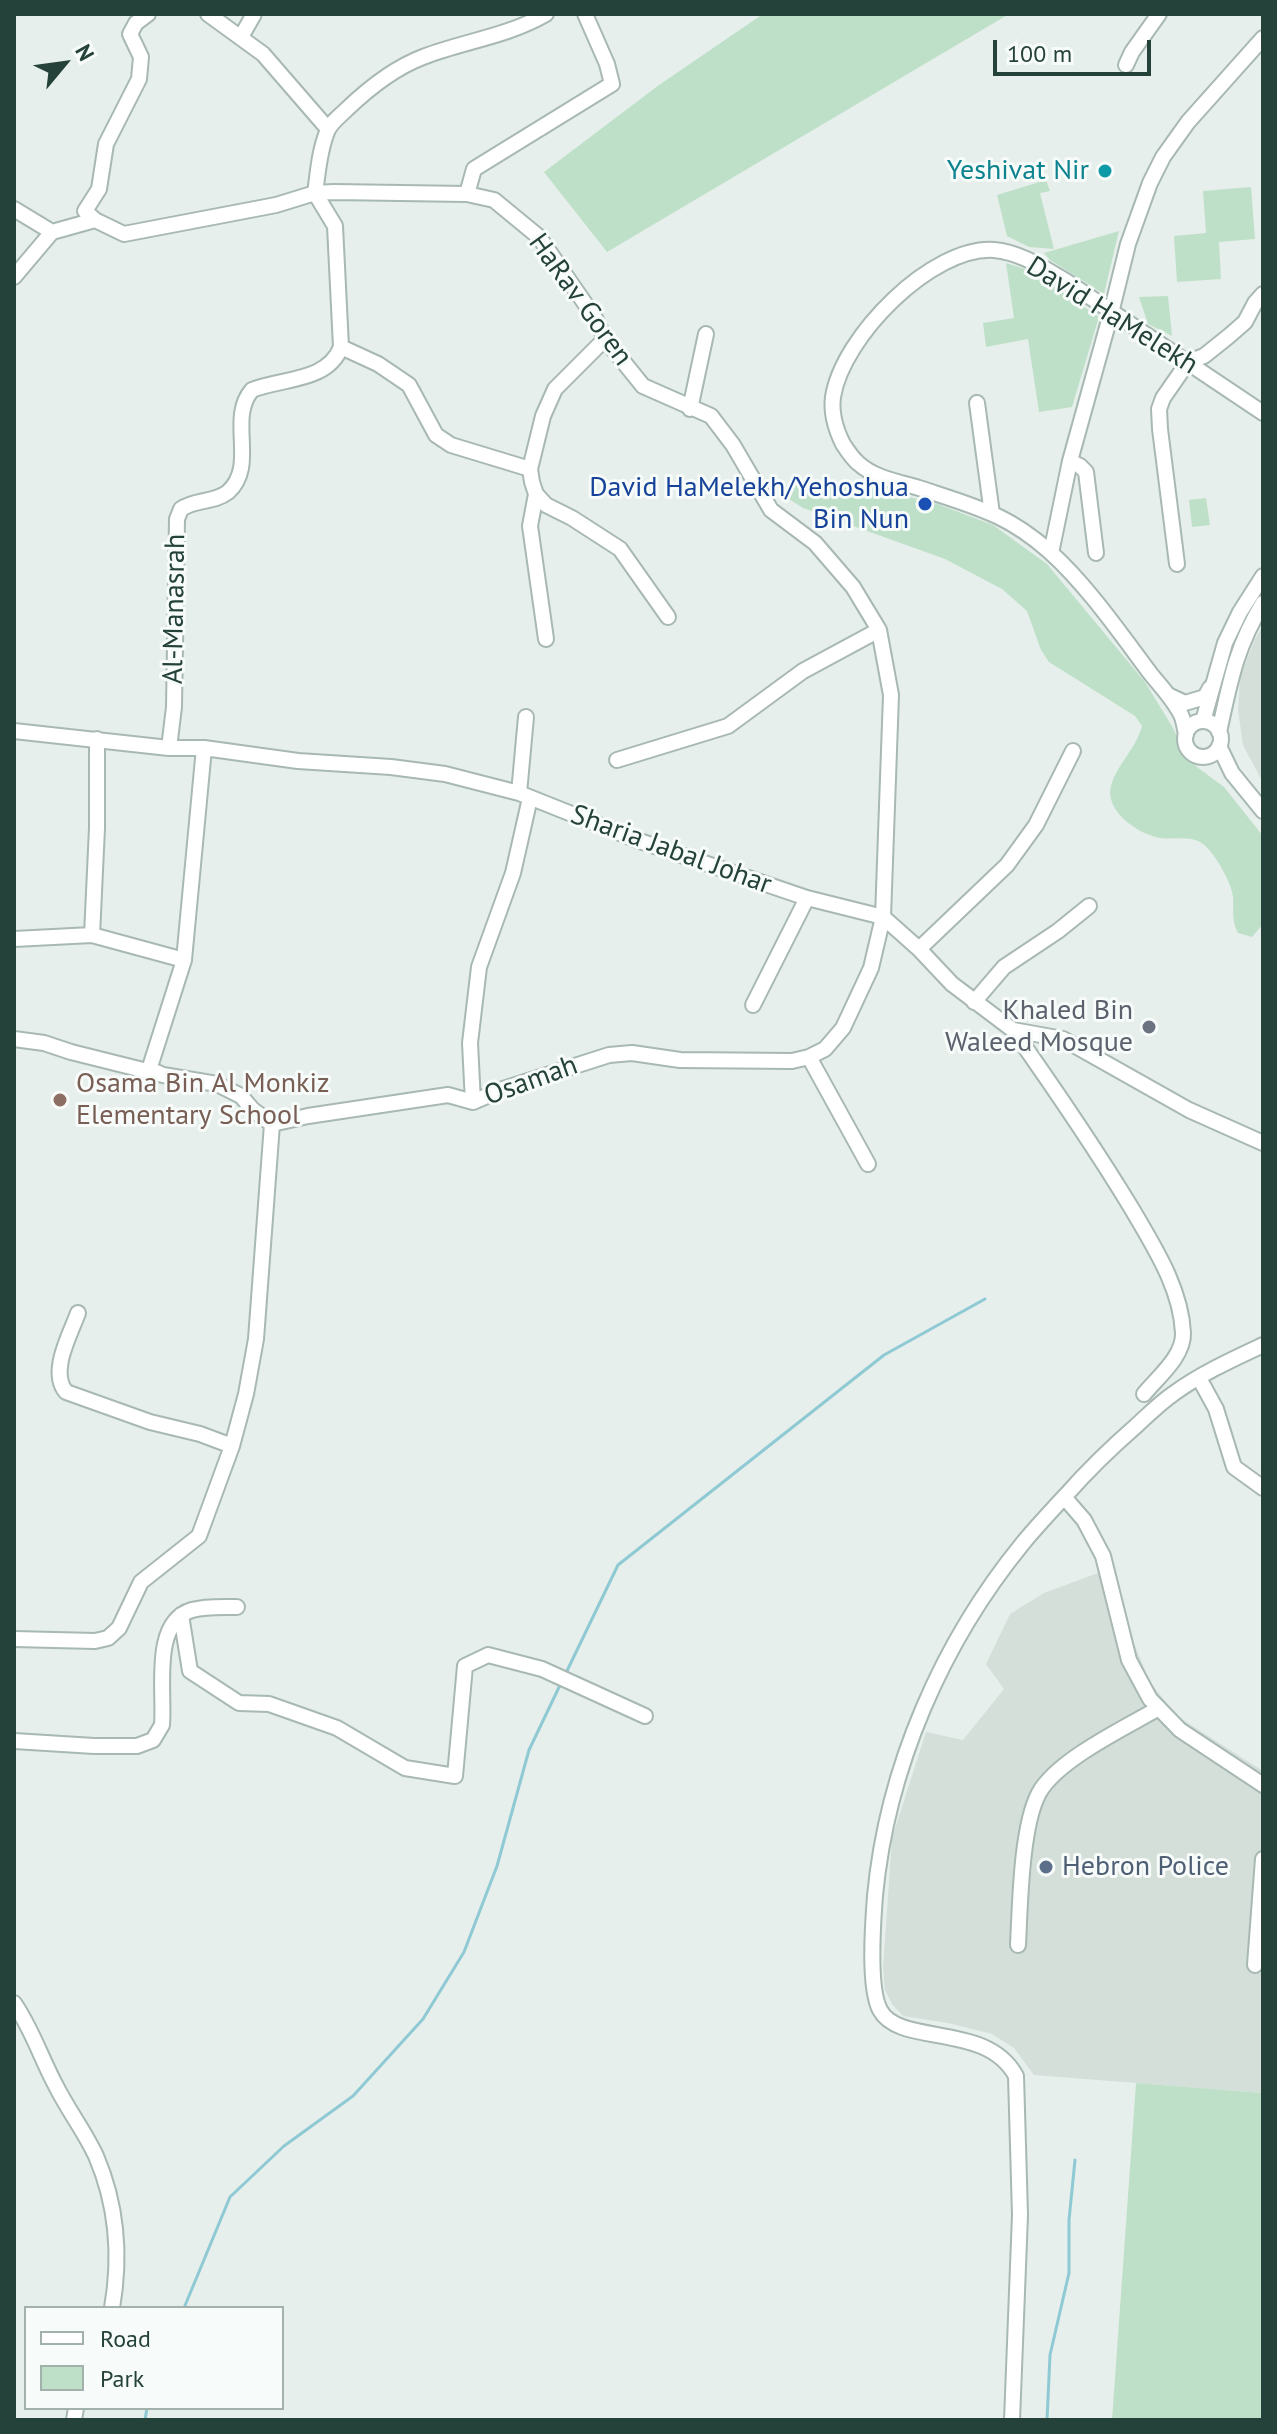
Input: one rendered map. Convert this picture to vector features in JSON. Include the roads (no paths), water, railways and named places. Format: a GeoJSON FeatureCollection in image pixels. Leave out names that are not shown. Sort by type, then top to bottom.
{"type":"FeatureCollection","features":[{"type":"Feature","properties":{"kind":"street"},"geometry":{"type":"LineString","coordinates":[[95,220],[85,211],[99,189],[106,144],[139,79],[141,57],[130,34],[136,23],[148,14]]}},
{"type":"Feature","properties":{"kind":"street"},"geometry":{"type":"LineString","coordinates":[[208,14],[263,54],[328,129]]}},
{"type":"Feature","properties":{"kind":"street"},"geometry":{"type":"LineString","coordinates":[[241,37],[254,14]]}},
{"type":"Feature","properties":{"kind":"street"},"geometry":{"type":"LineString","coordinates":[[530,469],[451,445],[436,435],[409,385],[378,364],[341,347],[335,226],[315,193],[320,154],[328,129],[365,91],[423,57],[488,39],[546,14]]}},
{"type":"Feature","properties":{"kind":"street"},"geometry":{"type":"LineString","coordinates":[[467,194],[474,169],[612,84],[607,64],[585,14]]}},
{"type":"Feature","properties":{"kind":"street"},"geometry":{"type":"LineString","coordinates":[[1126,65],[1159,14]]}},
{"type":"Feature","properties":{"kind":"street"},"geometry":{"type":"LineString","coordinates":[[1051,553],[1070,461],[1128,244],[1150,183],[1163,157],[1188,122],[1263,38]]}},
{"type":"Feature","properties":{"kind":"street","name":"HaRav Goren"},"geometry":{"type":"LineString","coordinates":[[95,220],[124,234],[276,205],[315,193],[467,194],[494,200],[539,237],[595,318],[605,339],[643,386],[711,416],[733,445],[771,510],[815,543],[853,587],[879,630],[891,695],[883,917]]}},
{"type":"Feature","properties":{"kind":"street"},"geometry":{"type":"LineString","coordinates":[[14,209],[52,232]]}},
{"type":"Feature","properties":{"kind":"street"},"geometry":{"type":"LineString","coordinates":[[14,277],[52,232],[95,220]]}},
{"type":"Feature","properties":{"kind":"street","name":"David HaMelekh"},"geometry":{"type":"LineString","coordinates":[[1186,735],[1182,719],[1170,699],[1120,633],[1051,553],[1018,527],[992,514],[882,477],[858,463],[841,440],[833,412],[836,385],[848,357],[867,328],[901,292],[959,255],[996,250],[1032,262],[1066,281],[1263,413]]}},
{"type":"Feature","properties":{"kind":"street"},"geometry":{"type":"LineString","coordinates":[[1177,564],[1159,419],[1163,398],[1188,362],[1204,356],[1245,322],[1263,294]]}},
{"type":"Feature","properties":{"kind":"street"},"geometry":{"type":"LineString","coordinates":[[690,409],[706,334]]}},
{"type":"Feature","properties":{"kind":"street"},"geometry":{"type":"LineString","coordinates":[[546,639],[530,526],[536,494],[530,469],[543,416],[555,389],[605,339]]}},
{"type":"Feature","properties":{"kind":"street","name":"Al-Manasrah"},"geometry":{"type":"LineString","coordinates":[[169,748],[174,707],[177,519],[181,509],[195,502],[218,498],[238,479],[243,465],[242,421],[245,402],[252,390],[297,379],[326,366],[341,347]]}},
{"type":"Feature","properties":{"kind":"street"},"geometry":{"type":"LineString","coordinates":[[977,403],[992,514]]}},
{"type":"Feature","properties":{"kind":"street"},"geometry":{"type":"LineString","coordinates":[[1070,461],[1086,472],[1096,553]]}},
{"type":"Feature","properties":{"kind":"street"},"geometry":{"type":"LineString","coordinates":[[536,494],[546,505],[620,549],[668,617]]}},
{"type":"Feature","properties":{"kind":"street"},"geometry":{"type":"LineString","coordinates":[[1200,722],[1225,643],[1263,576]]}},
{"type":"Feature","properties":{"kind":"street"},"geometry":{"type":"LineString","coordinates":[[1205,756],[1216,751],[1239,649],[1263,603]]}},
{"type":"Feature","properties":{"kind":"street"},"geometry":{"type":"LineString","coordinates":[[617,760],[728,726],[803,671],[879,630]]}},
{"type":"Feature","properties":{"kind":"street"},"geometry":{"type":"LineString","coordinates":[[1170,699],[1185,703],[1205,697],[1214,680]]}},
{"type":"Feature","properties":{"kind":"street","name":"David HaMelekh"},"geometry":{"type":"LineString","coordinates":[[1170,699],[1200,722]]}},
{"type":"Feature","properties":{"kind":"street"},"geometry":{"type":"LineString","coordinates":[[473,1102],[470,1043],[479,967],[513,873],[524,796],[526,717]]}},
{"type":"Feature","properties":{"kind":"street"},"geometry":{"type":"LineString","coordinates":[[1232,773],[1190,750],[1186,735],[1189,727],[1200,722],[1213,724],[1225,763],[1263,811]]}},
{"type":"Feature","properties":{"kind":"street","name":"Sharia Jabal Johar"},"geometry":{"type":"LineString","coordinates":[[14,731],[169,748],[204,748],[298,761],[391,767],[445,774],[524,796],[637,840],[807,898],[883,917],[952,984],[1013,1030],[1063,1039],[1189,1110],[1263,1143]]}},
{"type":"Feature","properties":{"kind":"street"},"geometry":{"type":"LineString","coordinates":[[92,935],[97,739]]}},
{"type":"Feature","properties":{"kind":"street"},"geometry":{"type":"LineString","coordinates":[[163,1075],[149,1070],[184,960],[204,748]]}},
{"type":"Feature","properties":{"kind":"street"},"geometry":{"type":"LineString","coordinates":[[919,949],[1007,865],[1036,825],[1073,751]]}},
{"type":"Feature","properties":{"kind":"street"},"geometry":{"type":"LineString","coordinates":[[753,1005],[807,898]]}},
{"type":"Feature","properties":{"kind":"street"},"geometry":{"type":"LineString","coordinates":[[974,1002],[1004,967],[1089,906]]}},
{"type":"Feature","properties":{"kind":"street"},"geometry":{"type":"LineString","coordinates":[[868,1164],[809,1057],[832,1043],[844,1025],[871,968],[883,917]]}},
{"type":"Feature","properties":{"kind":"street"},"geometry":{"type":"LineString","coordinates":[[14,939],[92,935],[184,960]]}},
{"type":"Feature","properties":{"kind":"street"},"geometry":{"type":"LineString","coordinates":[[1013,1030],[1105,1164],[1174,1288],[1183,1335],[1181,1344],[1178,1353],[1144,1394]]}},
{"type":"Feature","properties":{"kind":"street"},"geometry":{"type":"LineString","coordinates":[[14,1039],[44,1043],[163,1075],[226,1087],[272,1124],[256,1339],[232,1446],[199,1536],[141,1582],[119,1628],[112,1635],[95,1641],[14,1639]]}},
{"type":"Feature","properties":{"kind":"street","name":"Osamah"},"geometry":{"type":"LineString","coordinates":[[272,1124],[448,1095],[473,1102],[503,1089],[620,1053],[680,1060],[792,1061],[809,1057]]}},
{"type":"Feature","properties":{"kind":"street"},"geometry":{"type":"LineString","coordinates":[[78,1313],[58,1370],[59,1382],[66,1392],[150,1422],[200,1434],[232,1446]]}},
{"type":"Feature","properties":{"kind":"street"},"geometry":{"type":"LineString","coordinates":[[1012,2420],[1020,2215],[1016,2076],[1010,2064],[989,2049],[954,2037],[899,2026],[880,2010],[873,1971],[874,1906],[882,1837],[894,1789],[935,1683],[989,1590],[1022,1544],[1106,1453],[1172,1394],[1263,1345]]}},
{"type":"Feature","properties":{"kind":"street"},"geometry":{"type":"LineString","coordinates":[[1199,1378],[1216,1409],[1234,1467],[1263,1488]]}},
{"type":"Feature","properties":{"kind":"street"},"geometry":{"type":"LineString","coordinates":[[1064,1497],[1084,1520],[1103,1556],[1129,1660],[1138,1679],[1180,1730],[1263,1785]]}},
{"type":"Feature","properties":{"kind":"street"},"geometry":{"type":"LineString","coordinates":[[14,1741],[137,1746],[153,1740],[163,1721],[165,1638],[171,1625],[181,1615],[194,1610],[237,1607]]}},
{"type":"Feature","properties":{"kind":"street"},"geometry":{"type":"LineString","coordinates":[[181,1615],[190,1671],[239,1703],[269,1704],[337,1728],[405,1768],[455,1776],[465,1666],[488,1655],[542,1669],[645,1716]]}},
{"type":"Feature","properties":{"kind":"street"},"geometry":{"type":"LineString","coordinates":[[1018,1945],[1023,1868],[1038,1794],[1050,1778],[1067,1764],[1159,1708]]}},
{"type":"Feature","properties":{"kind":"street"},"geometry":{"type":"LineString","coordinates":[[1255,1965],[1263,1859]]}},
{"type":"Feature","properties":{"kind":"street"},"geometry":{"type":"LineString","coordinates":[[14,2003],[96,2157],[104,2181],[113,2212],[117,2245],[112,2306]]}},
{"type":"Feature","properties":{"kind":"waterway"},"geometry":{"type":"LineString","coordinates":[[565,1675],[618,1565],[884,1355],[985,1299]]}},
{"type":"Feature","properties":{"kind":"waterway"},"geometry":{"type":"LineString","coordinates":[[185,2306],[230,2197],[284,2146],[353,2096],[423,2019],[464,1952],[497,1866],[529,1750],[562,1681]]}},
{"type":"Feature","properties":{"kind":"waterway"},"geometry":{"type":"LineString","coordinates":[[1047,2420],[1050,2355],[1069,2273],[1069,2220],[1075,2160]]}},
{"type":"Feature","properties":{"kind":"waterway"},"geometry":{"type":"LineString","coordinates":[[145,2420],[147,2410]]}},
{"type":"Feature","properties":{"kind":"place","name":"Yeshivat Nir"},"geometry":{"type":"Point","coordinates":[1105,171]}},
{"type":"Feature","properties":{"kind":"place","name":"David HaMelekh/Yehoshua Bin Nun"},"geometry":{"type":"Point","coordinates":[925,504]}},
{"type":"Feature","properties":{"kind":"place","name":"Khaled Bin Waleed Mosque"},"geometry":{"type":"Point","coordinates":[1149,1027]}},
{"type":"Feature","properties":{"kind":"place","name":"Osama Bin Al Monkiz Elementary School"},"geometry":{"type":"Point","coordinates":[60,1100]}},
{"type":"Feature","properties":{"kind":"place","name":"Hebron Police"},"geometry":{"type":"Point","coordinates":[1046,1867]}}]}
